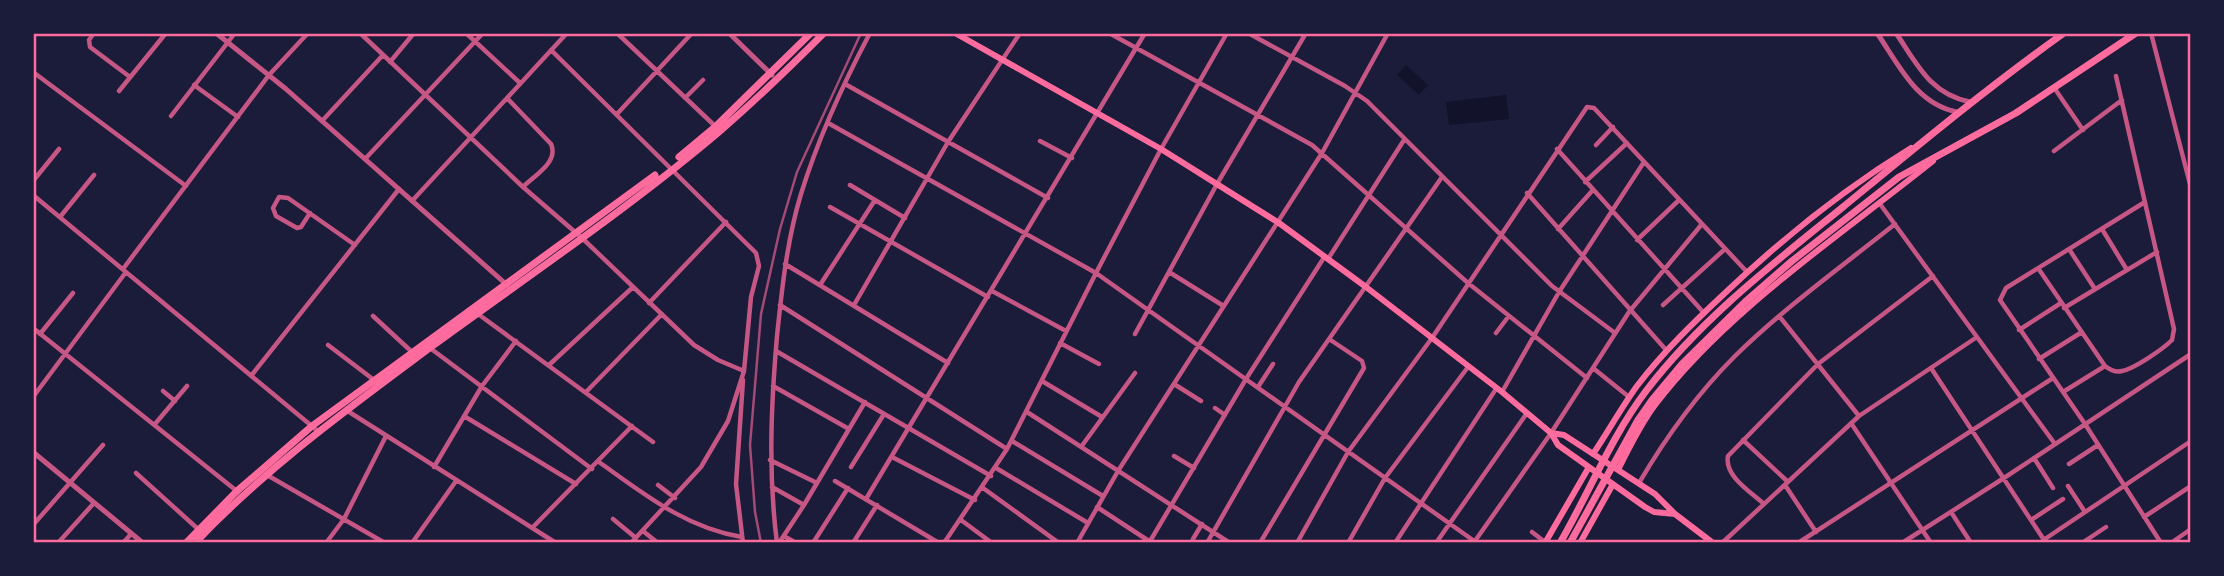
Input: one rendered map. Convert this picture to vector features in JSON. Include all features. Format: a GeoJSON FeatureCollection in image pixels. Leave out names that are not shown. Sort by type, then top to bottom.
{"type":"FeatureCollection","features":[{"type":"Feature","properties":{"kind":"main road"},"geometry":{"type":"LineString","coordinates":[[186,543],[198,529],[240,493],[375,381],[509,287],[718,132],[774,77],[811,33]]}},
{"type":"Feature","properties":{"kind":"main road"},"geometry":{"type":"LineString","coordinates":[[671,166],[824,33]]}},
{"type":"Feature","properties":{"kind":"main road"},"geometry":{"type":"LineString","coordinates":[[955,33],[1161,149],[1279,223],[1366,287],[1527,413],[1551,433],[1558,445],[1654,512],[1675,514]]}},
{"type":"Feature","properties":{"kind":"main road"},"geometry":{"type":"LineString","coordinates":[[1560,543],[1627,419],[1647,390],[1686,346],[1735,297],[1919,143],[2064,33]]}},
{"type":"Feature","properties":{"kind":"main road"},"geometry":{"type":"LineString","coordinates":[[1570,543],[1638,420],[1666,382],[1745,302],[1840,222],[1899,177],[2016,113],[2136,33]]}},
{"type":"Feature","properties":{"kind":"main road"},"geometry":{"type":"LineString","coordinates":[[1593,454],[1629,397],[1667,351],[1704,313],[1747,272],[1871,172],[1919,143]]}},
{"type":"Feature","properties":{"kind":"main road"},"geometry":{"type":"LineString","coordinates":[[1618,470],[1644,420],[1667,390],[1747,310],[1801,264],[1943,153]]}},
{"type":"Feature","properties":{"kind":"main road"},"geometry":{"type":"LineString","coordinates":[[343,407],[430,348],[509,287]]}},
{"type":"Feature","properties":{"kind":"main road"},"geometry":{"type":"LineString","coordinates":[[1648,373],[1647,384],[1651,389],[1656,392],[1667,390]]}},
{"type":"Feature","properties":{"kind":"main road"},"geometry":{"type":"LineString","coordinates":[[195,543],[240,493],[266,474],[316,429]]}},
{"type":"Feature","properties":{"kind":"main road"},"geometry":{"type":"LineString","coordinates":[[1551,433],[1561,434],[1639,483],[1713,543]]}},
{"type":"Feature","properties":{"kind":"main road"},"geometry":{"type":"LineString","coordinates":[[1545,543],[1589,467]]}},
{"type":"Feature","properties":{"kind":"main road"},"geometry":{"type":"LineString","coordinates":[[1580,543],[1614,484]]}},
{"type":"Feature","properties":{"kind":"street"},"geometry":{"type":"LineString","coordinates":[[93,33],[89,40],[90,47],[131,77]]}},
{"type":"Feature","properties":{"kind":"street"},"geometry":{"type":"LineString","coordinates":[[119,91],[166,33]]}},
{"type":"Feature","properties":{"kind":"street"},"geometry":{"type":"LineString","coordinates":[[216,33],[270,75],[509,287]]}},
{"type":"Feature","properties":{"kind":"street"},"geometry":{"type":"LineString","coordinates":[[171,116],[235,33]]}},
{"type":"Feature","properties":{"kind":"street"},"geometry":{"type":"LineString","coordinates":[[33,397],[186,186],[270,75],[307,33]]}},
{"type":"Feature","properties":{"kind":"street"},"geometry":{"type":"LineString","coordinates":[[360,33],[694,345],[718,360],[744,371]]}},
{"type":"Feature","properties":{"kind":"street"},"geometry":{"type":"LineString","coordinates":[[390,62],[414,33]]}},
{"type":"Feature","properties":{"kind":"street"},"geometry":{"type":"LineString","coordinates":[[466,33],[520,83]]}},
{"type":"Feature","properties":{"kind":"street"},"geometry":{"type":"LineString","coordinates":[[365,159],[483,33]]}},
{"type":"Feature","properties":{"kind":"street"},"geometry":{"type":"LineString","coordinates":[[412,201],[567,33]]}},
{"type":"Feature","properties":{"kind":"street"},"geometry":{"type":"LineString","coordinates":[[617,33],[715,127]]}},
{"type":"Feature","properties":{"kind":"street"},"geometry":{"type":"LineString","coordinates":[[617,114],[692,33]]}},
{"type":"Feature","properties":{"kind":"street"},"geometry":{"type":"LineString","coordinates":[[729,33],[774,77]]}},
{"type":"Feature","properties":{"kind":"street"},"geometry":{"type":"LineString","coordinates":[[778,543],[770,460],[773,386],[785,264],[802,194],[828,123],[870,33]]}},
{"type":"Feature","properties":{"kind":"street"},"geometry":{"type":"LineString","coordinates":[[853,305],[948,142],[1020,33]]}},
{"type":"Feature","properties":{"kind":"street"},"geometry":{"type":"LineString","coordinates":[[1109,33],[1307,142],[1508,317],[1587,378]]}},
{"type":"Feature","properties":{"kind":"street"},"geometry":{"type":"LineString","coordinates":[[866,499],[1145,33]]}},
{"type":"Feature","properties":{"kind":"street"},"geometry":{"type":"LineString","coordinates":[[944,543],[1012,441],[1161,149],[1227,33]]}},
{"type":"Feature","properties":{"kind":"street"},"geometry":{"type":"LineString","coordinates":[[1248,33],[1356,93],[1559,292],[1615,333]]}},
{"type":"Feature","properties":{"kind":"street"},"geometry":{"type":"LineString","coordinates":[[1135,334],[1217,184],[1306,33]]}},
{"type":"Feature","properties":{"kind":"street"},"geometry":{"type":"LineString","coordinates":[[1076,543],[1222,305],[1279,223],[1322,153],[1388,33]]}},
{"type":"Feature","properties":{"kind":"street"},"geometry":{"type":"LineString","coordinates":[[1877,33],[1918,92],[1936,105],[1958,112]]}},
{"type":"Feature","properties":{"kind":"street"},"geometry":{"type":"LineString","coordinates":[[1896,33],[1933,85],[1944,94],[1970,102]]}},
{"type":"Feature","properties":{"kind":"street"},"geometry":{"type":"LineString","coordinates":[[2151,33],[2191,188]]}},
{"type":"Feature","properties":{"kind":"street"},"geometry":{"type":"LineString","coordinates":[[551,50],[754,250],[759,261],[751,297],[736,484],[742,540],[693,524],[664,508],[599,462]]}},
{"type":"Feature","properties":{"kind":"street"},"geometry":{"type":"LineString","coordinates":[[322,121],[383,55]]}},
{"type":"Feature","properties":{"kind":"street"},"geometry":{"type":"LineString","coordinates":[[33,72],[186,186]]}},
{"type":"Feature","properties":{"kind":"street"},"geometry":{"type":"LineString","coordinates":[[2038,268],[2105,366],[2116,371],[2127,369],[2170,343],[2174,337],[2116,76]]}},
{"type":"Feature","properties":{"kind":"street"},"geometry":{"type":"LineString","coordinates":[[685,98],[703,80]]}},
{"type":"Feature","properties":{"kind":"street"},"geometry":{"type":"LineString","coordinates":[[845,84],[1048,198]]}},
{"type":"Feature","properties":{"kind":"street"},"geometry":{"type":"LineString","coordinates":[[194,85],[238,117]]}},
{"type":"Feature","properties":{"kind":"street"},"geometry":{"type":"LineString","coordinates":[[2055,89],[2083,130]]}},
{"type":"Feature","properties":{"kind":"street"},"geometry":{"type":"LineString","coordinates":[[507,98],[551,144],[554,152],[551,160],[523,187]]}},
{"type":"Feature","properties":{"kind":"street"},"geometry":{"type":"LineString","coordinates":[[2054,151],[2122,100]]}},
{"type":"Feature","properties":{"kind":"street"},"geometry":{"type":"LineString","coordinates":[[1297,543],[1348,452],[1432,338],[1585,108],[1594,108],[1747,272]]}},
{"type":"Feature","properties":{"kind":"street"},"geometry":{"type":"LineString","coordinates":[[828,123],[1096,273],[1475,542],[1551,433],[1630,310],[1702,223]]}},
{"type":"Feature","properties":{"kind":"street"},"geometry":{"type":"LineString","coordinates":[[1595,145],[1612,127]]}},
{"type":"Feature","properties":{"kind":"street"},"geometry":{"type":"LineString","coordinates":[[1097,507],[1150,542],[1246,379],[1404,140]]}},
{"type":"Feature","properties":{"kind":"street"},"geometry":{"type":"LineString","coordinates":[[1040,141],[1072,158]]}},
{"type":"Feature","properties":{"kind":"street"},"geometry":{"type":"LineString","coordinates":[[1585,183],[1627,142]]}},
{"type":"Feature","properties":{"kind":"street"},"geometry":{"type":"LineString","coordinates":[[33,181],[59,149]]}},
{"type":"Feature","properties":{"kind":"street"},"geometry":{"type":"LineString","coordinates":[[1557,149],[1704,313]]}},
{"type":"Feature","properties":{"kind":"street"},"geometry":{"type":"LineString","coordinates":[[1395,543],[1420,502],[1499,391],[1559,292],[1644,162]]}},
{"type":"Feature","properties":{"kind":"street"},"geometry":{"type":"LineString","coordinates":[[60,217],[94,175]]}},
{"type":"Feature","properties":{"kind":"street"},"geometry":{"type":"LineString","coordinates":[[1207,543],[1284,407],[1442,177]]}},
{"type":"Feature","properties":{"kind":"street"},"geometry":{"type":"LineString","coordinates":[[850,185],[905,218]]}},
{"type":"Feature","properties":{"kind":"street"},"geometry":{"type":"LineString","coordinates":[[251,376],[399,189]]}},
{"type":"Feature","properties":{"kind":"street"},"geometry":{"type":"LineString","coordinates":[[1558,229],[1592,191]]}},
{"type":"Feature","properties":{"kind":"street"},"geometry":{"type":"LineString","coordinates":[[1527,193],[1667,351]]}},
{"type":"Feature","properties":{"kind":"street"},"geometry":{"type":"LineString","coordinates":[[33,195],[316,429]]}},
{"type":"Feature","properties":{"kind":"street"},"geometry":{"type":"LineString","coordinates":[[310,213],[301,227],[297,228],[276,216],[273,208],[278,199],[284,196],[310,213],[355,245]]}},
{"type":"Feature","properties":{"kind":"street"},"geometry":{"type":"LineString","coordinates":[[820,285],[875,200]]}},
{"type":"Feature","properties":{"kind":"street"},"geometry":{"type":"LineString","coordinates":[[1637,240],[1679,200]]}},
{"type":"Feature","properties":{"kind":"street"},"geometry":{"type":"LineString","coordinates":[[2145,202],[2006,288],[2001,295],[2002,305],[2085,424],[2161,543]]}},
{"type":"Feature","properties":{"kind":"street"},"geometry":{"type":"LineString","coordinates":[[1880,204],[2055,444]]}},
{"type":"Feature","properties":{"kind":"street"},"geometry":{"type":"LineString","coordinates":[[830,207],[988,297]]}},
{"type":"Feature","properties":{"kind":"street"},"geometry":{"type":"LineString","coordinates":[[649,303],[726,222]]}},
{"type":"Feature","properties":{"kind":"street"},"geometry":{"type":"LineString","coordinates":[[1639,483],[1658,449],[1733,358],[1779,316],[1895,224]]}},
{"type":"Feature","properties":{"kind":"street"},"geometry":{"type":"LineString","coordinates":[[2102,229],[2127,270]]}},
{"type":"Feature","properties":{"kind":"street"},"geometry":{"type":"LineString","coordinates":[[1663,305],[1725,249]]}},
{"type":"Feature","properties":{"kind":"street"},"geometry":{"type":"LineString","coordinates":[[2069,249],[2095,289]]}},
{"type":"Feature","properties":{"kind":"street"},"geometry":{"type":"LineString","coordinates":[[2019,330],[2095,289],[2157,251]]}},
{"type":"Feature","properties":{"kind":"street"},"geometry":{"type":"LineString","coordinates":[[785,264],[948,363]]}},
{"type":"Feature","properties":{"kind":"street"},"geometry":{"type":"LineString","coordinates":[[1169,272],[1222,305]]}},
{"type":"Feature","properties":{"kind":"street"},"geometry":{"type":"LineString","coordinates":[[1764,504],[1728,469],[1728,456],[1818,364],[1933,276]]}},
{"type":"Feature","properties":{"kind":"street"},"geometry":{"type":"LineString","coordinates":[[549,366],[633,288]]}},
{"type":"Feature","properties":{"kind":"street"},"geometry":{"type":"LineString","coordinates":[[992,291],[1066,331]]}},
{"type":"Feature","properties":{"kind":"street"},"geometry":{"type":"LineString","coordinates":[[40,334],[73,293]]}},
{"type":"Feature","properties":{"kind":"street"},"geometry":{"type":"LineString","coordinates":[[780,305],[1007,449]]}},
{"type":"Feature","properties":{"kind":"street"},"geometry":{"type":"LineString","coordinates":[[477,313],[653,442]]}},
{"type":"Feature","properties":{"kind":"street"},"geometry":{"type":"LineString","coordinates":[[586,392],[662,314]]}},
{"type":"Feature","properties":{"kind":"street"},"geometry":{"type":"LineString","coordinates":[[373,316],[413,353]]}},
{"type":"Feature","properties":{"kind":"street"},"geometry":{"type":"LineString","coordinates":[[1779,316],[1859,416]]}},
{"type":"Feature","properties":{"kind":"street"},"geometry":{"type":"LineString","coordinates":[[1496,333],[1508,317]]}},
{"type":"Feature","properties":{"kind":"street"},"geometry":{"type":"LineString","coordinates":[[33,328],[240,493]]}},
{"type":"Feature","properties":{"kind":"street"},"geometry":{"type":"LineString","coordinates":[[2039,359],[2082,332]]}},
{"type":"Feature","properties":{"kind":"street"},"geometry":{"type":"LineString","coordinates":[[1722,543],[1859,416],[1977,337]]}},
{"type":"Feature","properties":{"kind":"street"},"geometry":{"type":"LineString","coordinates":[[1261,543],[1364,365],[1329,339]]}},
{"type":"Feature","properties":{"kind":"street"},"geometry":{"type":"LineString","coordinates":[[434,467],[482,386],[516,341]]}},
{"type":"Feature","properties":{"kind":"street"},"geometry":{"type":"LineString","coordinates":[[1060,343],[1099,364]]}},
{"type":"Feature","properties":{"kind":"street"},"geometry":{"type":"LineString","coordinates":[[328,345],[375,381]]}},
{"type":"Feature","properties":{"kind":"street"},"geometry":{"type":"LineString","coordinates":[[430,348],[592,469]]}},
{"type":"Feature","properties":{"kind":"street"},"geometry":{"type":"LineString","coordinates":[[776,351],[991,476]]}},
{"type":"Feature","properties":{"kind":"street"},"geometry":{"type":"LineString","coordinates":[[1902,543],[2191,354]]}},
{"type":"Feature","properties":{"kind":"street"},"geometry":{"type":"LineString","coordinates":[[1257,387],[1273,364]]}},
{"type":"Feature","properties":{"kind":"street"},"geometry":{"type":"LineString","coordinates":[[2063,392],[2105,366]]}},
{"type":"Feature","properties":{"kind":"street"},"geometry":{"type":"LineString","coordinates":[[1348,543],[1385,478],[1468,367]]}},
{"type":"Feature","properties":{"kind":"street"},"geometry":{"type":"LineString","coordinates":[[1594,368],[1629,397]]}},
{"type":"Feature","properties":{"kind":"street"},"geometry":{"type":"LineString","coordinates":[[1931,368],[2043,542],[2191,441]]}},
{"type":"Feature","properties":{"kind":"street"},"geometry":{"type":"LineString","coordinates":[[631,543],[701,467],[729,421],[744,371]]}},
{"type":"Feature","properties":{"kind":"street"},"geometry":{"type":"LineString","coordinates":[[1081,447],[1135,373]]}},
{"type":"Feature","properties":{"kind":"street"},"geometry":{"type":"LineString","coordinates":[[1798,543],[2053,378]]}},
{"type":"Feature","properties":{"kind":"street"},"geometry":{"type":"LineString","coordinates":[[1042,381],[1102,417]]}},
{"type":"Feature","properties":{"kind":"street"},"geometry":{"type":"LineString","coordinates":[[1174,384],[1200,401]]}},
{"type":"Feature","properties":{"kind":"street"},"geometry":{"type":"LineString","coordinates":[[155,424],[187,386]]}},
{"type":"Feature","properties":{"kind":"street"},"geometry":{"type":"LineString","coordinates":[[773,386],[849,429]]}},
{"type":"Feature","properties":{"kind":"street"},"geometry":{"type":"LineString","coordinates":[[163,391],[175,401]]}},
{"type":"Feature","properties":{"kind":"street"},"geometry":{"type":"LineString","coordinates":[[778,543],[804,505],[865,402]]}},
{"type":"Feature","properties":{"kind":"street"},"geometry":{"type":"LineString","coordinates":[[343,407],[556,543]]}},
{"type":"Feature","properties":{"kind":"street"},"geometry":{"type":"LineString","coordinates":[[1215,408],[1225,415]]}},
{"type":"Feature","properties":{"kind":"street"},"geometry":{"type":"LineString","coordinates":[[1027,412],[1230,543]]}},
{"type":"Feature","properties":{"kind":"street"},"geometry":{"type":"LineString","coordinates":[[1436,543],[1527,413]]}},
{"type":"Feature","properties":{"kind":"street"},"geometry":{"type":"LineString","coordinates":[[851,467],[884,414]]}},
{"type":"Feature","properties":{"kind":"street"},"geometry":{"type":"LineString","coordinates":[[464,416],[576,484]]}},
{"type":"Feature","properties":{"kind":"street"},"geometry":{"type":"LineString","coordinates":[[1851,423],[1931,543]]}},
{"type":"Feature","properties":{"kind":"street"},"geometry":{"type":"LineString","coordinates":[[533,527],[632,426]]}},
{"type":"Feature","properties":{"kind":"street"},"geometry":{"type":"LineString","coordinates":[[326,543],[344,519],[386,436]]}},
{"type":"Feature","properties":{"kind":"street"},"geometry":{"type":"LineString","coordinates":[[1743,440],[1786,484],[1816,532]]}},
{"type":"Feature","properties":{"kind":"street"},"geometry":{"type":"LineString","coordinates":[[1012,441],[1103,496]]}},
{"type":"Feature","properties":{"kind":"street"},"geometry":{"type":"LineString","coordinates":[[33,525],[103,445]]}},
{"type":"Feature","properties":{"kind":"street"},"geometry":{"type":"LineString","coordinates":[[2069,464],[2098,445]]}},
{"type":"Feature","properties":{"kind":"street"},"geometry":{"type":"LineString","coordinates":[[33,452],[143,543]]}},
{"type":"Feature","properties":{"kind":"street"},"geometry":{"type":"LineString","coordinates":[[1174,456],[1194,468]]}},
{"type":"Feature","properties":{"kind":"street"},"geometry":{"type":"LineString","coordinates":[[892,457],[975,500]]}},
{"type":"Feature","properties":{"kind":"street"},"geometry":{"type":"LineString","coordinates":[[2034,458],[2053,488]]}},
{"type":"Feature","properties":{"kind":"street"},"geometry":{"type":"LineString","coordinates":[[770,460],[817,483]]}},
{"type":"Feature","properties":{"kind":"street"},"geometry":{"type":"LineString","coordinates":[[996,468],[1088,523]]}},
{"type":"Feature","properties":{"kind":"street"},"geometry":{"type":"LineString","coordinates":[[136,473],[198,529]]}},
{"type":"Feature","properties":{"kind":"street"},"geometry":{"type":"LineString","coordinates":[[266,474],[385,543]]}},
{"type":"Feature","properties":{"kind":"street"},"geometry":{"type":"LineString","coordinates":[[412,543],[456,480]]}},
{"type":"Feature","properties":{"kind":"street"},"geometry":{"type":"LineString","coordinates":[[835,481],[939,543]]}},
{"type":"Feature","properties":{"kind":"street"},"geometry":{"type":"LineString","coordinates":[[658,485],[675,498]]}},
{"type":"Feature","properties":{"kind":"street"},"geometry":{"type":"LineString","coordinates":[[771,486],[804,505]]}},
{"type":"Feature","properties":{"kind":"street"},"geometry":{"type":"LineString","coordinates":[[2068,486],[2085,512]]}},
{"type":"Feature","properties":{"kind":"street"},"geometry":{"type":"LineString","coordinates":[[2144,517],[2191,486]]}},
{"type":"Feature","properties":{"kind":"street"},"geometry":{"type":"LineString","coordinates":[[813,543],[848,488]]}},
{"type":"Feature","properties":{"kind":"street"},"geometry":{"type":"LineString","coordinates":[[983,488],[1059,543]]}},
{"type":"Feature","properties":{"kind":"street"},"geometry":{"type":"LineString","coordinates":[[2031,520],[2063,499]]}},
{"type":"Feature","properties":{"kind":"street"},"geometry":{"type":"LineString","coordinates":[[58,543],[94,503]]}},
{"type":"Feature","properties":{"kind":"street"},"geometry":{"type":"LineString","coordinates":[[853,543],[877,505]]}},
{"type":"Feature","properties":{"kind":"street"},"geometry":{"type":"LineString","coordinates":[[1951,512],[1971,543]]}},
{"type":"Feature","properties":{"kind":"street"},"geometry":{"type":"LineString","coordinates":[[613,519],[636,538]]}},
{"type":"Feature","properties":{"kind":"street"},"geometry":{"type":"LineString","coordinates":[[961,520],[992,543]]}},
{"type":"Feature","properties":{"kind":"street"},"geometry":{"type":"LineString","coordinates":[[1193,539],[1202,524]]}},
{"type":"Feature","properties":{"kind":"street"},"geometry":{"type":"LineString","coordinates":[[2082,543],[2106,527]]}},
{"type":"Feature","properties":{"kind":"street"},"geometry":{"type":"LineString","coordinates":[[2171,543],[2191,529]]}},
{"type":"Feature","properties":{"kind":"street"},"geometry":{"type":"LineString","coordinates":[[643,531],[658,543]]}},
{"type":"Feature","properties":{"kind":"street"},"geometry":{"type":"LineString","coordinates":[[1532,533],[1545,543]]}},
{"type":"Feature","properties":{"kind":"street"},"geometry":{"type":"LineString","coordinates":[[123,543],[131,534]]}},
{"type":"Feature","properties":{"kind":"street"},"geometry":{"type":"LineString","coordinates":[[784,536],[796,543]]}},
{"type":"Feature","properties":{"kind":"shaded area"},"geometry":{"type":"Polygon","coordinates":[[[1406,65],[1428,85],[1419,95],[1397,75],[1406,65]]]}},
{"type":"Feature","properties":{"kind":"shaded area"},"geometry":{"type":"Polygon","coordinates":[[[1506,95],[1509,119],[1449,125],[1446,102],[1506,95]]]}},
{"type":"Feature","properties":{"kind":"railway"},"geometry":{"type":"LineString","coordinates":[[761,543],[755,512],[750,445],[761,314],[780,229],[797,172],[861,33]]}}]}
